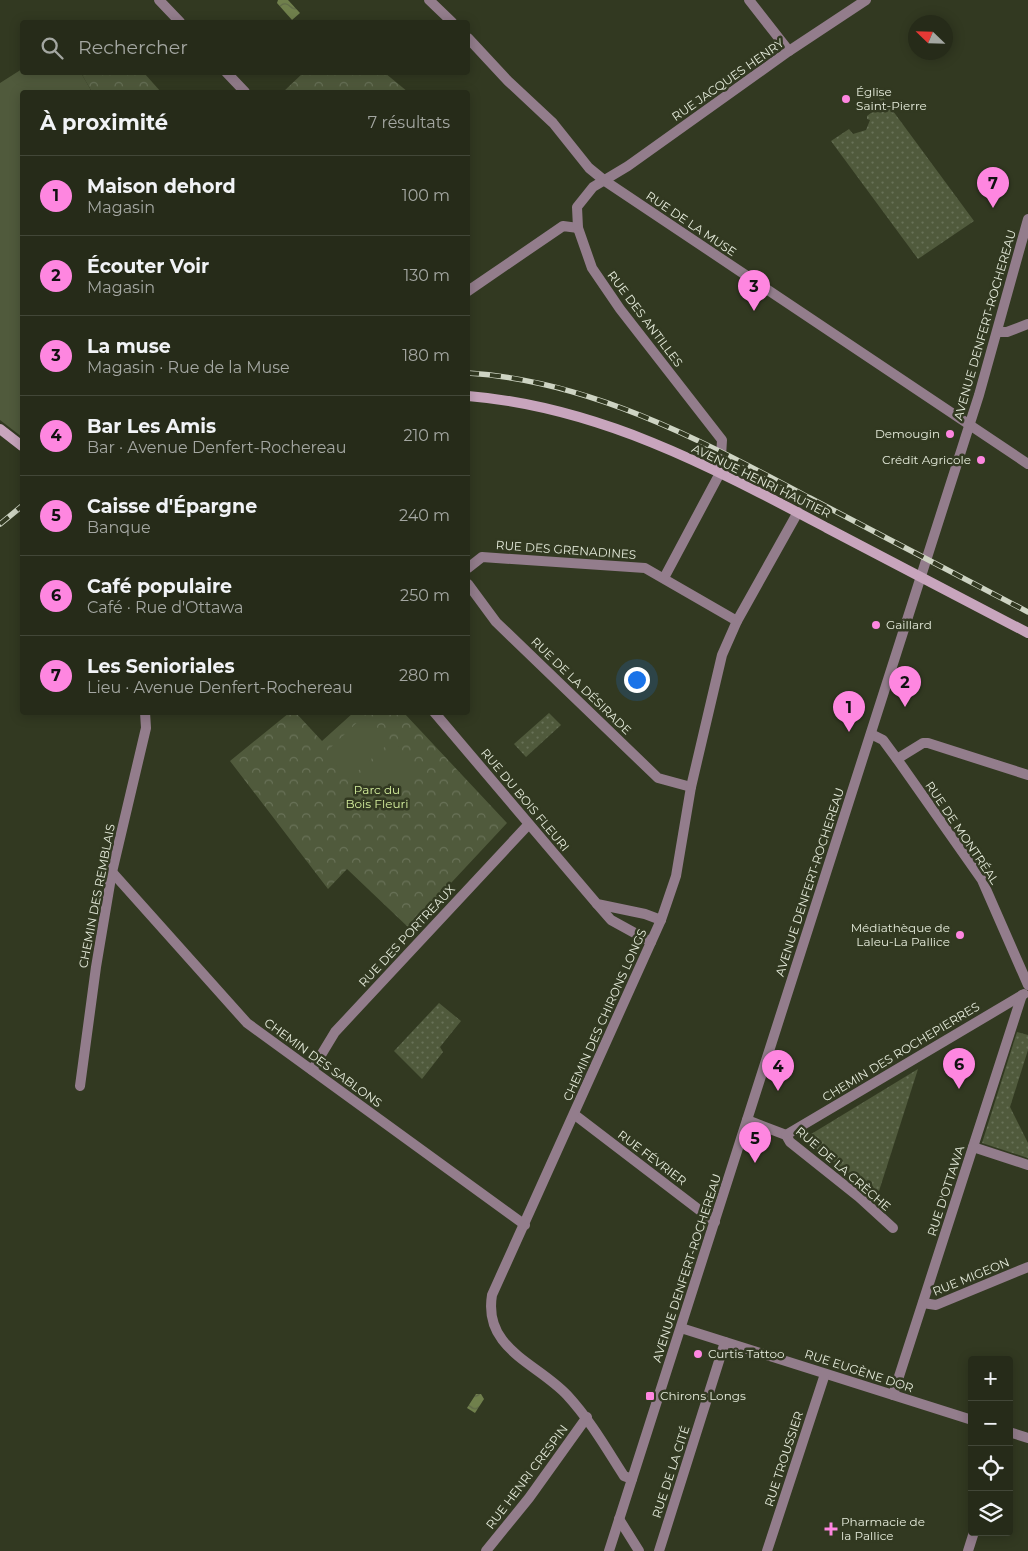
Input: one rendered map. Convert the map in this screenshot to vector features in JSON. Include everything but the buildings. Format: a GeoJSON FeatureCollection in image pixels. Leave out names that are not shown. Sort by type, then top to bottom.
{"type":"FeatureCollection","features":[{"type":"Feature","properties":{"kind":"street"},"geometry":{"type":"LineString","coordinates":[[159,0],[178,20]]}},
{"type":"Feature","properties":{"kind":"street"},"geometry":{"type":"LineString","coordinates":[[429,0],[450,20]]}},
{"type":"Feature","properties":{"kind":"street"},"geometry":{"type":"LineString","coordinates":[[749,0],[790,51]]}},
{"type":"Feature","properties":{"kind":"street","name":"RUE JACQUES HENRY"},"geometry":{"type":"LineString","coordinates":[[605,181],[866,0]]}},
{"type":"Feature","properties":{"kind":"street","name":"RUE DE LA MUSE"},"geometry":{"type":"LineString","coordinates":[[470,40],[508,81],[553,123],[589,168],[605,181],[1028,464]]}},
{"type":"Feature","properties":{"kind":"street"},"geometry":{"type":"LineString","coordinates":[[229,75],[243,90]]}},
{"type":"Feature","properties":{"kind":"street","name":"RUE DES ANTILLES"},"geometry":{"type":"LineString","coordinates":[[605,181],[592,187],[577,207],[578,228],[592,268],[620,309],[722,440],[720,473]]}},
{"type":"Feature","properties":{"kind":"street","name":"AVENUE DENFERT-ROCHEREAU"},"geometry":{"type":"LineString","coordinates":[[609,1551],[969,426],[1028,219]]}},
{"type":"Feature","properties":{"kind":"street"},"geometry":{"type":"LineString","coordinates":[[470,290],[563,226],[578,228]]}},
{"type":"Feature","properties":{"kind":"street"},"geometry":{"type":"LineString","coordinates":[[997,332],[1007,332],[1028,324]]}},
{"type":"Feature","properties":{"kind":"street","name":"AVENUE HENRI HAUTIER"},"geometry":{"type":"LineString","coordinates":[[470,396],[554,409],[598,421],[638,436],[720,473],[798,512],[1028,633]]}},
{"type":"Feature","properties":{"kind":"street"},"geometry":{"type":"LineString","coordinates":[[0,429],[20,444]]}},
{"type":"Feature","properties":{"kind":"street"},"geometry":{"type":"LineString","coordinates":[[664,578],[720,473]]}},
{"type":"Feature","properties":{"kind":"street","name":"CHEMIN DES CHIRONS LONGS"},"geometry":{"type":"LineString","coordinates":[[632,1479],[624,1476],[587,1417],[566,1394],[511,1349],[493,1327],[490,1311],[492,1295],[575,1115],[661,920],[676,876],[691,787],[722,655],[738,621],[798,512]]}},
{"type":"Feature","properties":{"kind":"street","name":"RUE DES GRENADINES"},"geometry":{"type":"LineString","coordinates":[[470,566],[482,557],[645,568],[738,621]]}},
{"type":"Feature","properties":{"kind":"street","name":"RUE DE LA DÉSIRADE"},"geometry":{"type":"LineString","coordinates":[[470,587],[496,622],[658,778],[691,787]]}},
{"type":"Feature","properties":{"kind":"street","name":"CHEMIN DES REMBLAIS"},"geometry":{"type":"LineString","coordinates":[[80,1086],[96,967],[112,872],[146,728],[145,715]]}},
{"type":"Feature","properties":{"kind":"street","name":"RUE DU BOIS FLEURI"},"geometry":{"type":"LineString","coordinates":[[436,715],[528,825],[611,920],[651,942]]}},
{"type":"Feature","properties":{"kind":"street","name":"RUE DE MONTRÉAL"},"geometry":{"type":"LineString","coordinates":[[871,734],[883,740],[897,758],[982,880],[1028,985]]}},
{"type":"Feature","properties":{"kind":"street"},"geometry":{"type":"LineString","coordinates":[[897,758],[923,743],[928,743],[1028,775]]}},
{"type":"Feature","properties":{"kind":"street","name":"RUE DES PORTREAUX"},"geometry":{"type":"LineString","coordinates":[[312,1070],[335,1032],[528,825]]}},
{"type":"Feature","properties":{"kind":"street","name":"CHEMIN DES SABLONS"},"geometry":{"type":"LineString","coordinates":[[112,872],[247,1023],[525,1225]]}},
{"type":"Feature","properties":{"kind":"street"},"geometry":{"type":"LineString","coordinates":[[597,904],[645,914],[661,920]]}},
{"type":"Feature","properties":{"kind":"street"},"geometry":{"type":"LineString","coordinates":[[1017,959],[1028,962]]}},
{"type":"Feature","properties":{"kind":"street","name":"CHEMIN DES ROCHEPIERRES"},"geometry":{"type":"LineString","coordinates":[[786,1135],[1025,993]]}},
{"type":"Feature","properties":{"kind":"street","name":"RUE D'OTTAWA"},"geometry":{"type":"LineString","coordinates":[[893,1395],[1025,993]]}},
{"type":"Feature","properties":{"kind":"street","name":"RUE FÉVRIER"},"geometry":{"type":"LineString","coordinates":[[575,1115],[715,1222]]}},
{"type":"Feature","properties":{"kind":"street","name":"RUE DE LA CRÈCHE"},"geometry":{"type":"LineString","coordinates":[[747,1120],[786,1135],[790,1142],[859,1197],[893,1228]]}},
{"type":"Feature","properties":{"kind":"street"},"geometry":{"type":"LineString","coordinates":[[973,1147],[1028,1165]]}},
{"type":"Feature","properties":{"kind":"street","name":"RUE MIGEON"},"geometry":{"type":"LineString","coordinates":[[923,1303],[936,1305],[1028,1267]]}},
{"type":"Feature","properties":{"kind":"street","name":"RUE EUGÈNE DOR"},"geometry":{"type":"LineString","coordinates":[[681,1328],[968,1419]]}},
{"type":"Feature","properties":{"kind":"street","name":"RUE DE LA CITÉ"},"geometry":{"type":"LineString","coordinates":[[659,1551],[725,1342]]}},
{"type":"Feature","properties":{"kind":"street","name":"RUE TROUSSIER"},"geometry":{"type":"LineString","coordinates":[[767,1551],[825,1374]]}},
{"type":"Feature","properties":{"kind":"street","name":"RUE HENRI CRESPIN"},"geometry":{"type":"LineString","coordinates":[[486,1551],[529,1498],[587,1417]]}},
{"type":"Feature","properties":{"kind":"street"},"geometry":{"type":"LineString","coordinates":[[1013,1433],[1028,1438]]}},
{"type":"Feature","properties":{"kind":"street"},"geometry":{"type":"LineString","coordinates":[[620,1520],[639,1551]]}},
{"type":"Feature","properties":{"kind":"street"},"geometry":{"type":"LineString","coordinates":[[968,1551],[973,1536]]}},
{"type":"Feature","properties":{"kind":"green space"},"geometry":{"type":"Polygon","coordinates":[[[20,70],[20,75],[82,75],[91,90],[20,90],[20,435],[0,420],[0,83],[20,70]]]}},
{"type":"Feature","properties":{"kind":"green space"},"geometry":{"type":"Polygon","coordinates":[[[82,75],[146,75],[159,90],[91,90],[82,75]]]}},
{"type":"Feature","properties":{"kind":"green space"},"geometry":{"type":"Polygon","coordinates":[[[301,75],[387,75],[406,90],[285,90],[301,75]]]}},
{"type":"Feature","properties":{"kind":"green space"},"geometry":{"type":"Polygon","coordinates":[[[879,92],[974,221],[918,259],[831,141],[849,129],[853,134],[866,130],[870,120],[867,119],[867,116],[883,104],[876,94],[879,92]]]}},
{"type":"Feature","properties":{"kind":"green space"},"geometry":{"type":"Polygon","coordinates":[[[549,713],[561,725],[526,757],[514,744],[549,713]]]}},
{"type":"Feature","properties":{"kind":"green space","name":"Parc du Bois Fleuri"},"geometry":{"type":"Polygon","coordinates":[[[287,715],[298,715],[322,741],[351,715],[406,715],[507,823],[409,928],[347,869],[328,889],[230,761],[287,715]]]}},
{"type":"Feature","properties":{"kind":"green space"},"geometry":{"type":"Polygon","coordinates":[[[365,715],[390,742],[349,779],[325,753],[365,715]]]}},
{"type":"Feature","properties":{"kind":"green space"},"geometry":{"type":"Polygon","coordinates":[[[398,746],[418,767],[377,807],[357,786],[398,746]]]}},
{"type":"Feature","properties":{"kind":"green space"},"geometry":{"type":"Polygon","coordinates":[[[439,1003],[461,1021],[440,1047],[443,1052],[422,1079],[394,1051],[439,1003]]]}},
{"type":"Feature","properties":{"kind":"green space"},"geometry":{"type":"Polygon","coordinates":[[[1017,1032],[1028,1035],[1028,1050],[1010,1107],[1028,1143],[1028,1158],[982,1143],[1017,1032]]]}},
{"type":"Feature","properties":{"kind":"green space"},"geometry":{"type":"Polygon","coordinates":[[[918,1069],[879,1191],[856,1179],[803,1139],[918,1069]]]}},
{"type":"Feature","properties":{"kind":"water"},"geometry":{"type":"Polygon","coordinates":[[[278,0],[288,0],[300,13],[292,20],[277,3],[278,0]]]}},
{"type":"Feature","properties":{"kind":"water"},"geometry":{"type":"Polygon","coordinates":[[[476,1394],[481,1394],[484,1399],[475,1413],[467,1408],[476,1394]]]}},
{"type":"Feature","properties":{"kind":"railway"},"geometry":{"type":"LineString","coordinates":[[470,373],[514,378],[559,388],[645,417],[728,456],[1028,612]]}},
{"type":"Feature","properties":{"kind":"railway"},"geometry":{"type":"LineString","coordinates":[[0,524],[20,508]]}},
{"type":"Feature","properties":{"kind":"place","name":"Église Saint-Pierre"},"geometry":{"type":"Point","coordinates":[846,99]}},
{"type":"Feature","properties":{"kind":"place","name":"Les Senioriales"},"geometry":{"type":"Point","coordinates":[993,208]}},
{"type":"Feature","properties":{"kind":"place","name":"La muse"},"geometry":{"type":"Point","coordinates":[754,311]}},
{"type":"Feature","properties":{"kind":"place","name":"Demougin"},"geometry":{"type":"Point","coordinates":[950,434]}},
{"type":"Feature","properties":{"kind":"place","name":"Crédit Agricole"},"geometry":{"type":"Point","coordinates":[981,460]}},
{"type":"Feature","properties":{"kind":"place","name":"Gaillard"},"geometry":{"type":"Point","coordinates":[876,625]}},
{"type":"Feature","properties":{"kind":"place","name":"Écouter Voir"},"geometry":{"type":"Point","coordinates":[905,707]}},
{"type":"Feature","properties":{"kind":"place","name":"Maison dehord"},"geometry":{"type":"Point","coordinates":[849,732]}},
{"type":"Feature","properties":{"kind":"place","name":"Médiathèque de Laleu-La Pallice"},"geometry":{"type":"Point","coordinates":[960,935]}},
{"type":"Feature","properties":{"kind":"place","name":"Café populaire"},"geometry":{"type":"Point","coordinates":[959,1089]}},
{"type":"Feature","properties":{"kind":"place","name":"Bar Les Amis"},"geometry":{"type":"Point","coordinates":[778,1091]}},
{"type":"Feature","properties":{"kind":"place","name":"Caisse d'Épargne"},"geometry":{"type":"Point","coordinates":[755,1163]}},
{"type":"Feature","properties":{"kind":"place","name":"Curtis Tattoo"},"geometry":{"type":"Point","coordinates":[698,1354]}},
{"type":"Feature","properties":{"kind":"place","name":"Chirons Longs"},"geometry":{"type":"Point","coordinates":[650,1396]}},
{"type":"Feature","properties":{"kind":"place","name":"Pharmacie de la Pallice"},"geometry":{"type":"Point","coordinates":[831,1529]}}]}
